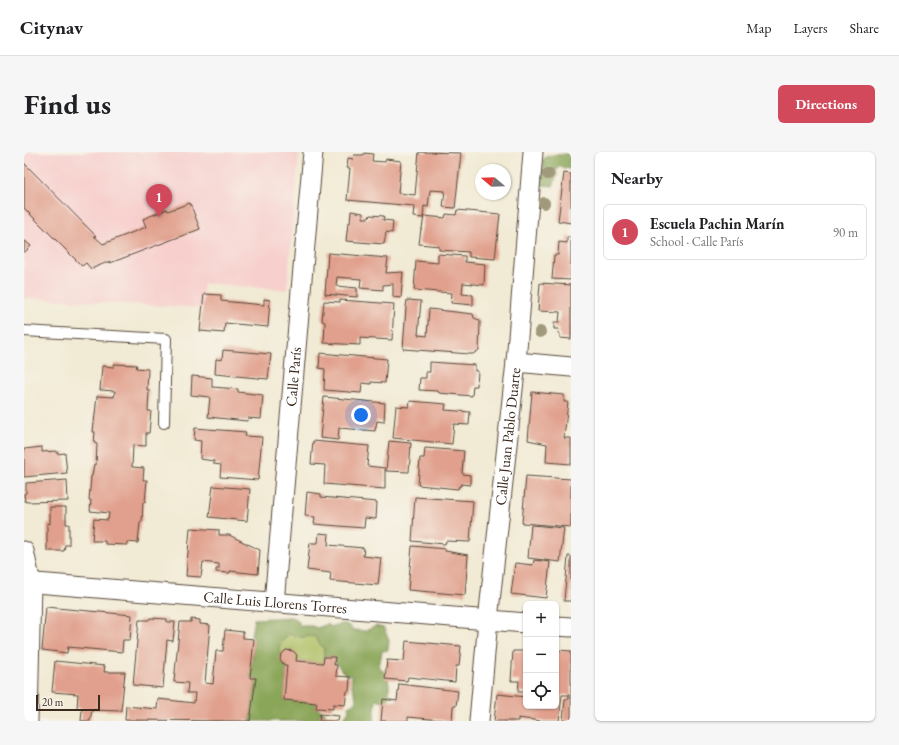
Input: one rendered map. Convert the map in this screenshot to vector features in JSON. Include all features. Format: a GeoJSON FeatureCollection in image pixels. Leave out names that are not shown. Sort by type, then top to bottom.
{"type":"FeatureCollection","features":[{"type":"Feature","properties":{"kind":"street","name":"Calle París"},"geometry":{"type":"LineString","coordinates":[[274,603],[313,152]]}},
{"type":"Feature","properties":{"kind":"street","name":"Calle Juan Pablo Duarte"},"geometry":{"type":"LineString","coordinates":[[479,721],[488,620],[516,362],[533,152]]}},
{"type":"Feature","properties":{"kind":"street"},"geometry":{"type":"LineString","coordinates":[[516,362],[571,367]]}},
{"type":"Feature","properties":{"kind":"street"},"geometry":{"type":"LineString","coordinates":[[24,551],[28,582],[28,721]]}},
{"type":"Feature","properties":{"kind":"street","name":"Calle Luis Llorens Torres"},"geometry":{"type":"LineString","coordinates":[[28,582],[523,623]]}},
{"type":"Feature","properties":{"kind":"street"},"geometry":{"type":"LineString","coordinates":[[559,626],[571,627]]}},
{"type":"Feature","properties":{"kind":"lane"},"geometry":{"type":"LineString","coordinates":[[24,330],[166,339],[164,423]]}},
{"type":"Feature","properties":{"kind":"shaded area"},"geometry":{"type":"Polygon","coordinates":[[[24,152],[299,152],[287,290],[203,283],[202,308],[24,298],[24,152]]]}},
{"type":"Feature","properties":{"kind":"green space"},"geometry":{"type":"Polygon","coordinates":[[[568,153],[571,154],[571,169],[559,166],[556,171],[557,174],[553,186],[542,185],[538,181],[540,172],[544,165],[542,161],[544,158],[568,153]]]}},
{"type":"Feature","properties":{"kind":"green space"},"geometry":{"type":"Polygon","coordinates":[[[291,617],[298,620],[300,626],[312,626],[317,628],[328,624],[331,627],[346,624],[353,630],[365,631],[376,626],[384,628],[389,641],[388,650],[382,651],[379,667],[383,670],[387,677],[389,685],[389,698],[386,701],[376,700],[374,721],[342,721],[349,710],[348,706],[356,702],[352,687],[352,676],[342,671],[338,664],[335,663],[335,657],[324,657],[324,649],[314,636],[300,637],[288,634],[279,646],[280,656],[284,665],[287,665],[284,700],[317,703],[316,708],[326,714],[319,714],[319,721],[250,721],[256,678],[250,678],[254,639],[251,636],[254,619],[291,617]]]}},
{"type":"Feature","properties":{"kind":"green space"},"geometry":{"type":"Polygon","coordinates":[[[288,634],[300,637],[314,636],[324,649],[323,663],[296,661],[297,655],[293,651],[286,650],[281,655],[278,646],[288,634]]]}},
{"type":"Feature","properties":{"kind":"building"},"geometry":{"type":"Polygon","coordinates":[[[419,152],[461,153],[455,208],[443,207],[445,191],[430,190],[428,207],[424,206],[423,218],[413,217],[414,206],[347,200],[350,168],[347,168],[348,158],[353,159],[354,155],[364,155],[364,153],[373,154],[372,161],[385,162],[386,159],[401,161],[398,193],[415,195],[419,152]]]}},
{"type":"Feature","properties":{"kind":"building"},"geometry":{"type":"Polygon","coordinates":[[[24,163],[103,244],[146,227],[143,219],[167,209],[168,211],[190,203],[200,229],[91,269],[86,263],[82,266],[24,208],[24,163]]]}},
{"type":"Feature","properties":{"kind":"building"},"geometry":{"type":"Polygon","coordinates":[[[564,173],[571,174],[571,223],[558,221],[564,173]]]}},
{"type":"Feature","properties":{"kind":"building"},"geometry":{"type":"Polygon","coordinates":[[[457,210],[500,214],[495,259],[469,257],[469,252],[439,250],[439,246],[419,244],[424,216],[445,218],[446,214],[456,215],[457,210]]]}},
{"type":"Feature","properties":{"kind":"building"},"geometry":{"type":"Polygon","coordinates":[[[351,211],[363,213],[363,218],[369,218],[370,215],[384,216],[383,220],[393,221],[392,233],[386,232],[384,244],[346,241],[351,211]]]}},
{"type":"Feature","properties":{"kind":"building"},"geometry":{"type":"Polygon","coordinates":[[[567,237],[571,237],[571,280],[552,279],[554,255],[558,255],[559,242],[567,243],[567,237]]]}},
{"type":"Feature","properties":{"kind":"building"},"geometry":{"type":"Polygon","coordinates":[[[24,240],[31,246],[24,253],[24,240]]]}},
{"type":"Feature","properties":{"kind":"building"},"geometry":{"type":"Polygon","coordinates":[[[328,253],[388,258],[386,273],[403,272],[401,298],[393,297],[393,284],[383,285],[383,290],[360,288],[361,279],[337,277],[336,286],[357,288],[357,297],[325,294],[328,253]]]}},
{"type":"Feature","properties":{"kind":"building"},"geometry":{"type":"Polygon","coordinates":[[[438,254],[465,256],[465,262],[485,264],[484,285],[463,283],[462,294],[473,295],[473,305],[451,303],[452,293],[414,290],[416,261],[438,263],[438,254]]]}},
{"type":"Feature","properties":{"kind":"building"},"geometry":{"type":"Polygon","coordinates":[[[540,283],[571,285],[571,339],[560,338],[560,334],[558,333],[559,329],[554,329],[554,322],[559,322],[560,312],[538,311],[540,283]]]}},
{"type":"Feature","properties":{"kind":"building"},"geometry":{"type":"Polygon","coordinates":[[[204,294],[221,295],[221,301],[264,305],[264,299],[270,300],[268,327],[225,323],[224,333],[200,331],[204,294]]]}},
{"type":"Feature","properties":{"kind":"building"},"geometry":{"type":"Polygon","coordinates":[[[340,300],[394,304],[392,340],[360,338],[360,345],[324,343],[325,322],[322,321],[324,301],[340,302],[340,300]]]}},
{"type":"Feature","properties":{"kind":"building"},"geometry":{"type":"Polygon","coordinates":[[[407,300],[421,301],[418,335],[427,336],[429,309],[473,314],[474,318],[480,322],[479,350],[473,354],[470,354],[403,349],[407,300]]]}},
{"type":"Feature","properties":{"kind":"building"},"geometry":{"type":"Polygon","coordinates":[[[223,350],[271,354],[268,379],[215,374],[216,359],[222,360],[223,350]]]}},
{"type":"Feature","properties":{"kind":"building"},"geometry":{"type":"Polygon","coordinates":[[[320,353],[387,359],[385,383],[362,383],[361,393],[324,390],[325,369],[319,368],[320,353]]]}},
{"type":"Feature","properties":{"kind":"building"},"geometry":{"type":"Polygon","coordinates":[[[430,362],[475,365],[475,371],[478,371],[477,386],[473,386],[472,396],[419,390],[420,378],[426,378],[426,372],[430,372],[430,362]]]}},
{"type":"Feature","properties":{"kind":"building"},"geometry":{"type":"Polygon","coordinates":[[[114,364],[137,365],[136,368],[148,369],[148,411],[151,411],[149,433],[146,433],[146,446],[133,445],[132,467],[144,468],[143,480],[147,480],[145,502],[143,502],[142,522],[140,522],[138,543],[127,542],[127,545],[105,544],[105,541],[92,541],[94,519],[108,520],[109,513],[90,511],[91,500],[89,500],[91,476],[94,464],[96,465],[97,444],[94,443],[95,432],[93,432],[97,396],[114,397],[115,391],[100,390],[102,366],[114,367],[114,364]]]}},
{"type":"Feature","properties":{"kind":"building"},"geometry":{"type":"Polygon","coordinates":[[[192,376],[212,378],[212,387],[238,389],[238,392],[263,395],[261,419],[248,418],[247,421],[208,417],[210,397],[191,395],[192,376]]]}},
{"type":"Feature","properties":{"kind":"building"},"geometry":{"type":"Polygon","coordinates":[[[532,392],[564,395],[564,402],[568,402],[564,438],[571,438],[571,464],[546,462],[547,444],[528,440],[532,392]]]}},
{"type":"Feature","properties":{"kind":"building"},"geometry":{"type":"Polygon","coordinates":[[[324,397],[385,403],[384,422],[377,421],[375,431],[339,428],[338,440],[320,438],[324,397]]]}},
{"type":"Feature","properties":{"kind":"building"},"geometry":{"type":"Polygon","coordinates":[[[410,401],[446,404],[445,410],[470,412],[469,425],[454,424],[452,444],[393,438],[396,406],[409,407],[410,401]]]}},
{"type":"Feature","properties":{"kind":"building"},"geometry":{"type":"Polygon","coordinates":[[[195,428],[246,432],[245,436],[262,437],[258,480],[220,477],[221,465],[214,464],[214,461],[200,459],[201,441],[194,440],[195,428]]]}},
{"type":"Feature","properties":{"kind":"building"},"geometry":{"type":"Polygon","coordinates":[[[313,441],[369,446],[367,466],[385,468],[385,489],[324,484],[325,465],[311,464],[313,441]]]}},
{"type":"Feature","properties":{"kind":"building"},"geometry":{"type":"Polygon","coordinates":[[[389,441],[411,443],[409,472],[386,471],[389,441]]]}},
{"type":"Feature","properties":{"kind":"building"},"geometry":{"type":"Polygon","coordinates":[[[42,447],[42,452],[57,451],[57,454],[65,453],[67,473],[24,477],[24,449],[42,447]]]}},
{"type":"Feature","properties":{"kind":"building"},"geometry":{"type":"Polygon","coordinates":[[[425,448],[464,451],[462,473],[470,475],[470,485],[461,484],[458,489],[418,485],[420,458],[424,458],[425,448]]]}},
{"type":"Feature","properties":{"kind":"building"},"geometry":{"type":"Polygon","coordinates":[[[526,476],[571,479],[571,527],[522,523],[526,476]]]}},
{"type":"Feature","properties":{"kind":"building"},"geometry":{"type":"Polygon","coordinates":[[[67,480],[68,501],[25,501],[24,494],[26,493],[26,483],[67,480]]]}},
{"type":"Feature","properties":{"kind":"building"},"geometry":{"type":"Polygon","coordinates":[[[213,486],[250,489],[247,521],[209,517],[213,486]]]}},
{"type":"Feature","properties":{"kind":"building"},"geometry":{"type":"Polygon","coordinates":[[[307,492],[321,494],[321,497],[377,502],[376,519],[365,518],[364,528],[314,524],[315,517],[305,516],[307,492]]]}},
{"type":"Feature","properties":{"kind":"building"},"geometry":{"type":"Polygon","coordinates":[[[415,497],[473,501],[470,542],[446,541],[445,544],[412,541],[415,497]]]}},
{"type":"Feature","properties":{"kind":"building"},"geometry":{"type":"Polygon","coordinates":[[[50,507],[66,507],[66,524],[69,524],[69,545],[65,545],[64,551],[47,551],[47,523],[50,524],[50,507]]]}},
{"type":"Feature","properties":{"kind":"building"},"geometry":{"type":"Polygon","coordinates":[[[531,525],[564,528],[560,562],[528,558],[531,525]]]}},
{"type":"Feature","properties":{"kind":"building"},"geometry":{"type":"Polygon","coordinates":[[[190,528],[219,530],[219,535],[229,535],[260,550],[258,574],[230,571],[230,573],[216,572],[216,569],[219,569],[219,564],[203,562],[201,577],[186,576],[190,528]]]}},
{"type":"Feature","properties":{"kind":"building"},"geometry":{"type":"Polygon","coordinates":[[[319,533],[329,534],[328,545],[364,548],[363,556],[381,558],[378,585],[330,581],[331,573],[307,570],[310,543],[318,543],[319,533]]]}},
{"type":"Feature","properties":{"kind":"building"},"geometry":{"type":"Polygon","coordinates":[[[412,546],[445,549],[445,551],[468,555],[465,595],[408,590],[412,546]]]}},
{"type":"Feature","properties":{"kind":"building"},"geometry":{"type":"Polygon","coordinates":[[[568,556],[571,556],[571,601],[564,601],[568,556]]]}},
{"type":"Feature","properties":{"kind":"building"},"geometry":{"type":"Polygon","coordinates":[[[534,560],[550,562],[546,598],[511,594],[515,563],[533,565],[534,560]]]}},
{"type":"Feature","properties":{"kind":"building"},"geometry":{"type":"Polygon","coordinates":[[[46,607],[132,615],[130,640],[123,640],[122,652],[68,647],[67,653],[42,650],[46,607]]]}},
{"type":"Feature","properties":{"kind":"building"},"geometry":{"type":"Polygon","coordinates":[[[150,618],[167,619],[167,622],[175,622],[173,641],[167,640],[163,688],[133,685],[139,620],[149,620],[150,618]]]}},
{"type":"Feature","properties":{"kind":"building"},"geometry":{"type":"Polygon","coordinates":[[[191,619],[200,620],[200,624],[210,625],[205,683],[213,684],[216,651],[223,651],[225,630],[243,632],[243,638],[254,639],[250,678],[256,678],[250,721],[125,720],[126,706],[157,709],[158,699],[194,703],[195,693],[187,693],[188,683],[174,682],[180,622],[191,622],[191,619]]]}},
{"type":"Feature","properties":{"kind":"building"},"geometry":{"type":"Polygon","coordinates":[[[406,641],[461,646],[459,666],[456,666],[455,682],[408,677],[407,681],[385,679],[387,660],[404,661],[406,641]]]}},
{"type":"Feature","properties":{"kind":"building"},"geometry":{"type":"Polygon","coordinates":[[[286,650],[293,651],[297,655],[296,661],[323,663],[324,657],[335,657],[334,665],[337,665],[336,676],[350,677],[349,691],[347,691],[345,705],[333,704],[333,709],[316,708],[317,703],[284,700],[287,665],[284,665],[280,660],[281,655],[286,650]]]}},
{"type":"Feature","properties":{"kind":"building"},"geometry":{"type":"Polygon","coordinates":[[[559,650],[571,651],[571,721],[563,720],[565,699],[569,699],[569,695],[562,695],[559,721],[542,721],[518,718],[518,721],[494,721],[497,694],[523,697],[523,709],[559,709],[559,650]]]}},
{"type":"Feature","properties":{"kind":"building"},"geometry":{"type":"Polygon","coordinates":[[[513,651],[523,651],[523,692],[518,692],[519,681],[511,681],[513,651]]]}},
{"type":"Feature","properties":{"kind":"building"},"geometry":{"type":"Polygon","coordinates":[[[55,661],[105,666],[104,672],[125,672],[121,711],[92,710],[90,721],[81,721],[82,709],[77,708],[78,694],[52,692],[55,661]]]}},
{"type":"Feature","properties":{"kind":"building"},"geometry":{"type":"Polygon","coordinates":[[[399,684],[458,691],[456,706],[453,706],[452,721],[408,717],[408,721],[381,721],[383,699],[397,701],[399,684]]]}},
{"type":"Feature","properties":{"kind":"building"},"geometry":{"type":"Polygon","coordinates":[[[320,714],[339,716],[338,721],[319,721],[320,714]]]}},
{"type":"Feature","properties":{"kind":"place","name":"Escuela Pachin Marín"},"geometry":{"type":"Point","coordinates":[159,217]}}]}
